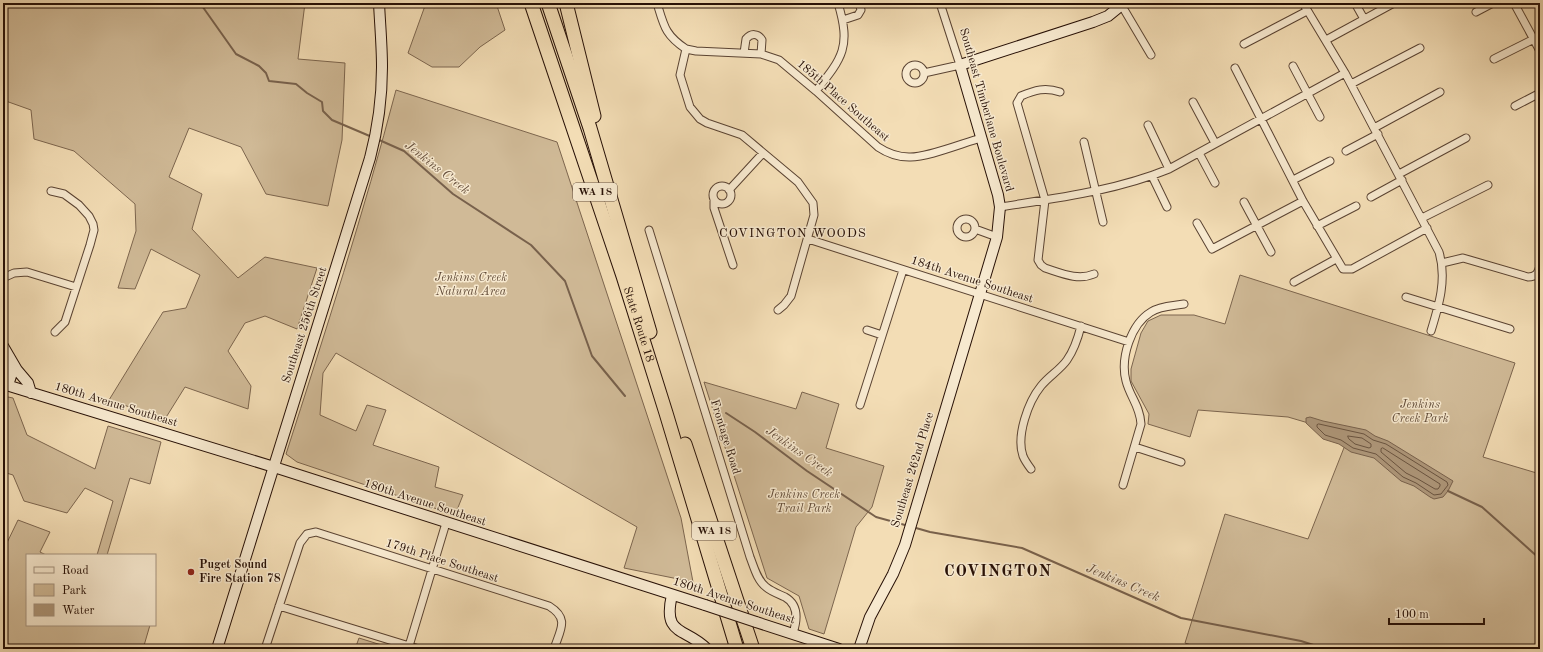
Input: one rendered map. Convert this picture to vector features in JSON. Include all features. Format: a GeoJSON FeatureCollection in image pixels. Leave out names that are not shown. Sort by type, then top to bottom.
{"type":"FeatureCollection","features":[{"type":"Feature","properties":{"kind":"highway"},"geometry":{"type":"LineString","coordinates":[[523,3],[574,131]]}},
{"type":"Feature","properties":{"kind":"highway","name":"State Route 18"},"geometry":{"type":"LineString","coordinates":[[531,3],[660,381],[737,649]]}},
{"type":"Feature","properties":{"kind":"highway","name":"State Route 18"},"geometry":{"type":"LineString","coordinates":[[548,3],[590,128],[630,265],[660,381]]}},
{"type":"Feature","properties":{"kind":"highway"},"geometry":{"type":"LineString","coordinates":[[566,3],[630,265]]}},
{"type":"Feature","properties":{"kind":"highway","name":"State Route 18"},"geometry":{"type":"LineString","coordinates":[[670,413],[753,649]]}},
{"type":"Feature","properties":{"kind":"street","name":"Southeast 256th Street"},"geometry":{"type":"LineString","coordinates":[[217,649],[365,176],[375,139],[382,66],[379,3]]}},
{"type":"Feature","properties":{"kind":"street"},"geometry":{"type":"LineString","coordinates":[[657,3],[663,25],[669,36],[686,49],[680,75],[692,111],[700,119],[707,123],[742,135],[798,182],[813,203],[814,214],[791,296],[778,310]]}},
{"type":"Feature","properties":{"kind":"street"},"geometry":{"type":"LineString","coordinates":[[843,20],[858,15],[861,10],[859,3]]}},
{"type":"Feature","properties":{"kind":"street","name":"Southeast Timberlane Boulevard"},"geometry":{"type":"LineString","coordinates":[[940,3],[994,178],[1000,207],[997,237],[979,294]]}},
{"type":"Feature","properties":{"kind":"street"},"geometry":{"type":"LineString","coordinates":[[1303,3],[1307,12],[1326,40],[1345,73],[1401,177],[1439,252],[1442,263],[1443,283],[1431,331]]}},
{"type":"Feature","properties":{"kind":"street"},"geometry":{"type":"LineString","coordinates":[[1355,3],[1364,19]]}},
{"type":"Feature","properties":{"kind":"street"},"geometry":{"type":"LineString","coordinates":[[1326,40],[1394,3]]}},
{"type":"Feature","properties":{"kind":"street"},"geometry":{"type":"LineString","coordinates":[[1476,12],[1493,3]]}},
{"type":"Feature","properties":{"kind":"street"},"geometry":{"type":"LineString","coordinates":[[1514,3],[1537,38],[1540,51]]}},
{"type":"Feature","properties":{"kind":"street"},"geometry":{"type":"LineString","coordinates":[[816,91],[841,56],[845,34],[840,4]]}},
{"type":"Feature","properties":{"kind":"street"},"geometry":{"type":"LineString","coordinates":[[924,73],[960,65],[1093,22],[1108,16],[1123,4],[1151,55]]}},
{"type":"Feature","properties":{"kind":"street"},"geometry":{"type":"LineString","coordinates":[[1244,44],[1307,12]]}},
{"type":"Feature","properties":{"kind":"street"},"geometry":{"type":"LineString","coordinates":[[744,53],[746,39],[754,34],[758,35],[762,40],[761,54]]}},
{"type":"Feature","properties":{"kind":"street"},"geometry":{"type":"LineString","coordinates":[[1494,59],[1537,38]]}},
{"type":"Feature","properties":{"kind":"street"},"geometry":{"type":"LineString","coordinates":[[1351,84],[1420,48]]}},
{"type":"Feature","properties":{"kind":"street","name":"185th Place Southeast"},"geometry":{"type":"LineString","coordinates":[[686,49],[696,51],[761,54],[779,60],[878,147],[887,153],[910,157],[928,154],[981,138]]}},
{"type":"Feature","properties":{"kind":"street"},"geometry":{"type":"LineString","coordinates":[[1293,66],[1320,117]]}},
{"type":"Feature","properties":{"kind":"street"},"geometry":{"type":"LineString","coordinates":[[1235,68],[1303,201],[1341,268],[1345,270],[1352,269],[1427,228]]}},
{"type":"Feature","properties":{"kind":"street"},"geometry":{"type":"LineString","coordinates":[[1000,207],[1096,192],[1152,176],[1169,169],[1216,144],[1345,73]]}},
{"type":"Feature","properties":{"kind":"street"},"geometry":{"type":"LineString","coordinates":[[1060,92],[1047,89],[1037,90],[1021,96],[1018,100],[1017,106],[1045,200],[1043,228],[1038,257],[1041,265],[1052,270],[1077,277],[1094,274]]}},
{"type":"Feature","properties":{"kind":"street"},"geometry":{"type":"LineString","coordinates":[[1346,152],[1376,131],[1440,92]]}},
{"type":"Feature","properties":{"kind":"street"},"geometry":{"type":"LineString","coordinates":[[1515,106],[1540,93]]}},
{"type":"Feature","properties":{"kind":"street"},"geometry":{"type":"LineString","coordinates":[[1193,102],[1216,144]]}},
{"type":"Feature","properties":{"kind":"street"},"geometry":{"type":"LineString","coordinates":[[1148,125],[1169,169]]}},
{"type":"Feature","properties":{"kind":"street"},"geometry":{"type":"LineString","coordinates":[[1371,197],[1466,138]]}},
{"type":"Feature","properties":{"kind":"street"},"geometry":{"type":"LineString","coordinates":[[1084,142],[1103,222]]}},
{"type":"Feature","properties":{"kind":"street"},"geometry":{"type":"LineString","coordinates":[[729,190],[763,153]]}},
{"type":"Feature","properties":{"kind":"street"},"geometry":{"type":"LineString","coordinates":[[1199,153],[1215,183]]}},
{"type":"Feature","properties":{"kind":"street"},"geometry":{"type":"LineString","coordinates":[[1293,180],[1330,161]]}},
{"type":"Feature","properties":{"kind":"street"},"geometry":{"type":"LineString","coordinates":[[1152,176],[1167,207]]}},
{"type":"Feature","properties":{"kind":"street"},"geometry":{"type":"LineString","coordinates":[[1422,218],[1488,185]]}},
{"type":"Feature","properties":{"kind":"street"},"geometry":{"type":"LineString","coordinates":[[714,199],[720,203],[726,202],[730,195],[729,190],[724,186],[718,186],[714,190],[714,199],[714,208],[733,266]]}},
{"type":"Feature","properties":{"kind":"street"},"geometry":{"type":"LineString","coordinates":[[51,191],[64,194],[79,205],[89,216],[93,224],[93,236],[65,322],[55,332]]}},
{"type":"Feature","properties":{"kind":"street"},"geometry":{"type":"LineString","coordinates":[[1197,223],[1212,249],[1303,201]]}},
{"type":"Feature","properties":{"kind":"street"},"geometry":{"type":"LineString","coordinates":[[1244,202],[1271,252]]}},
{"type":"Feature","properties":{"kind":"street"},"geometry":{"type":"LineString","coordinates":[[1317,226],[1356,206]]}},
{"type":"Feature","properties":{"kind":"street"},"geometry":{"type":"LineString","coordinates":[[975,229],[997,237]]}},
{"type":"Feature","properties":{"kind":"street","name":"Frontage Road"},"geometry":{"type":"LineString","coordinates":[[650,230],[750,557],[757,576],[765,586],[787,598],[792,603],[796,611],[793,633]]}},
{"type":"Feature","properties":{"kind":"street","name":"184th Avenue Southeast"},"geometry":{"type":"LineString","coordinates":[[808,239],[1130,342]]}},
{"type":"Feature","properties":{"kind":"street"},"geometry":{"type":"LineString","coordinates":[[1442,263],[1464,258],[1528,277],[1533,277],[1540,266]]}},
{"type":"Feature","properties":{"kind":"street"},"geometry":{"type":"LineString","coordinates":[[1294,282],[1336,259]]}},
{"type":"Feature","properties":{"kind":"street"},"geometry":{"type":"LineString","coordinates":[[860,405],[903,270]]}},
{"type":"Feature","properties":{"kind":"street"},"geometry":{"type":"LineString","coordinates":[[3,278],[14,273],[27,272],[76,287]]}},
{"type":"Feature","properties":{"kind":"street","name":"Southeast 262nd Place"},"geometry":{"type":"LineString","coordinates":[[859,649],[870,617],[893,574],[904,545],[979,294]]}},
{"type":"Feature","properties":{"kind":"street"},"geometry":{"type":"LineString","coordinates":[[1406,297],[1510,329]]}},
{"type":"Feature","properties":{"kind":"street"},"geometry":{"type":"LineString","coordinates":[[1123,485],[1141,424],[1140,413],[1125,378],[1125,362],[1130,342],[1140,322],[1146,315],[1162,308],[1184,304]]}},
{"type":"Feature","properties":{"kind":"street"},"geometry":{"type":"LineString","coordinates":[[1031,469],[1023,456],[1021,448],[1025,420],[1031,403],[1041,386],[1061,367],[1072,352],[1081,326]]}},
{"type":"Feature","properties":{"kind":"street"},"geometry":{"type":"LineString","coordinates":[[866,330],[882,335]]}},
{"type":"Feature","properties":{"kind":"street"},"geometry":{"type":"LineString","coordinates":[[3,346],[9,358],[28,383],[31,392]]}},
{"type":"Feature","properties":{"kind":"street"},"geometry":{"type":"LineString","coordinates":[[5,384],[11,369],[9,358]]}},
{"type":"Feature","properties":{"kind":"street","name":"180th Avenue Southeast"},"geometry":{"type":"LineString","coordinates":[[5,384],[274,467],[793,633],[838,649]]}},
{"type":"Feature","properties":{"kind":"street"},"geometry":{"type":"LineString","coordinates":[[1135,447],[1181,462]]}},
{"type":"Feature","properties":{"kind":"street"},"geometry":{"type":"LineString","coordinates":[[410,646],[446,523]]}},
{"type":"Feature","properties":{"kind":"street","name":"179th Place Southeast"},"geometry":{"type":"LineString","coordinates":[[279,606],[300,543],[307,534],[319,532],[432,570],[549,606],[560,614],[563,622],[554,649]]}},
{"type":"Feature","properties":{"kind":"street"},"geometry":{"type":"LineString","coordinates":[[672,595],[669,611],[671,623],[679,631],[707,649]]}},
{"type":"Feature","properties":{"kind":"street"},"geometry":{"type":"LineString","coordinates":[[265,649],[279,606],[419,649]]}},
{"type":"Feature","properties":{"kind":"green space"},"geometry":{"type":"Polygon","coordinates":[[[3,3],[305,3],[298,59],[345,63],[342,140],[328,206],[266,194],[241,147],[189,128],[169,177],[202,194],[192,229],[238,278],[265,257],[317,268],[297,329],[265,316],[245,323],[228,351],[251,386],[248,409],[185,387],[165,419],[109,400],[163,312],[186,308],[200,275],[151,249],[135,289],[118,288],[136,231],[135,204],[74,151],[34,139],[31,110],[3,100],[3,3]]]}},
{"type":"Feature","properties":{"kind":"green space"},"geometry":{"type":"Polygon","coordinates":[[[426,3],[496,3],[505,30],[480,47],[459,67],[432,67],[408,53],[426,3]]]}},
{"type":"Feature","properties":{"kind":"green space","name":"Jenkins Creek Natural Area"},"geometry":{"type":"Polygon","coordinates":[[[396,90],[557,142],[681,518],[693,582],[624,568],[637,527],[336,353],[323,373],[320,415],[356,431],[367,405],[386,410],[373,445],[439,467],[435,487],[463,495],[455,515],[297,462],[286,454],[330,318],[384,136],[396,90]]]}},
{"type":"Feature","properties":{"kind":"green space","name":"Jenkins Creek Park"},"geometry":{"type":"Polygon","coordinates":[[[1240,275],[1515,363],[1483,457],[1540,474],[1540,649],[1204,649],[1185,643],[1225,514],[1308,539],[1349,435],[1288,417],[1198,410],[1190,437],[1148,424],[1149,414],[1131,381],[1131,369],[1141,333],[1148,321],[1161,315],[1194,315],[1225,324],[1240,275]]]}},
{"type":"Feature","properties":{"kind":"green space","name":"Jenkins Creek Trail Park"},"geometry":{"type":"Polygon","coordinates":[[[704,382],[796,409],[802,392],[839,404],[826,448],[884,466],[872,507],[856,527],[824,634],[809,629],[799,596],[767,578],[704,382]]]}},
{"type":"Feature","properties":{"kind":"green space"},"geometry":{"type":"Polygon","coordinates":[[[3,396],[13,398],[27,435],[95,469],[108,426],[161,442],[150,484],[130,478],[107,554],[97,554],[113,501],[85,488],[67,513],[24,501],[13,475],[3,472],[3,396]]]}},
{"type":"Feature","properties":{"kind":"green space"},"geometry":{"type":"Polygon","coordinates":[[[18,520],[50,532],[40,552],[44,554],[26,554],[26,626],[150,626],[143,649],[3,649],[3,551],[18,520]]]}},
{"type":"Feature","properties":{"kind":"green space"},"geometry":{"type":"Polygon","coordinates":[[[359,638],[391,648],[402,649],[355,649],[359,638]]]}},
{"type":"Feature","properties":{"kind":"water"},"geometry":{"type":"Polygon","coordinates":[[[1310,417],[1366,430],[1375,436],[1388,441],[1453,481],[1443,497],[1434,499],[1414,486],[1401,481],[1374,458],[1351,452],[1339,444],[1323,439],[1306,423],[1306,418],[1310,417]]]}},
{"type":"Feature","properties":{"kind":"waterway","name":"Jenkins Creek"},"geometry":{"type":"LineString","coordinates":[[200,3],[236,54],[259,66],[266,73],[269,81],[296,84],[322,102],[323,111],[332,120],[372,137]]}},
{"type":"Feature","properties":{"kind":"waterway","name":"Jenkins Creek"},"geometry":{"type":"LineString","coordinates":[[377,139],[404,151],[453,194],[531,245],[565,281],[592,356],[625,396]]}},
{"type":"Feature","properties":{"kind":"waterway","name":"Jenkins Creek"},"geometry":{"type":"LineString","coordinates":[[726,413],[755,432],[807,471],[876,517],[905,525]]}},
{"type":"Feature","properties":{"kind":"waterway"},"geometry":{"type":"LineString","coordinates":[[1448,491],[1482,507],[1540,559]]}},
{"type":"Feature","properties":{"kind":"waterway","name":"Jenkins Creek"},"geometry":{"type":"LineString","coordinates":[[916,528],[930,532],[1022,548],[1181,618],[1301,641],[1326,649]]}},
{"type":"Feature","properties":{"kind":"place","name":"Puget Sound Fire Station 78"},"geometry":{"type":"Point","coordinates":[191,572]}},
{"type":"Feature","properties":{"kind":"district","name":"COVINGTON WOODS"},"geometry":{"type":"Point","coordinates":[793,233]}},
{"type":"Feature","properties":{"kind":"district","name":"COVINGTON"},"geometry":{"type":"Point","coordinates":[998,572]}}]}
